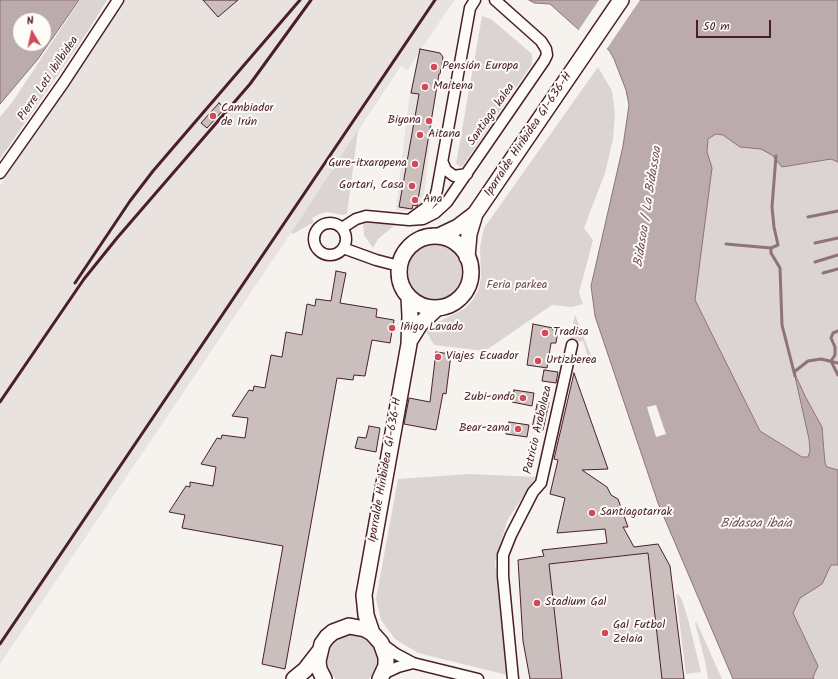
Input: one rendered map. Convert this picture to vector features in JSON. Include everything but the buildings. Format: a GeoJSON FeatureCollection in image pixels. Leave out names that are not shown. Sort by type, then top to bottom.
{"type":"FeatureCollection","features":[{"type":"Feature","properties":{"kind":"main road","name":"Iparralde Hiribidea GI-636-H"},"geometry":{"type":"LineString","coordinates":[[409,344],[420,324],[437,308],[454,302],[466,290],[471,273],[467,257],[469,234],[475,214],[622,0]]}},
{"type":"Feature","properties":{"kind":"main road","name":"Iparralde Hiribidea GI-636-H"},"geometry":{"type":"LineString","coordinates":[[382,676],[386,666],[386,657],[366,614],[364,595],[409,344],[409,297],[400,282],[399,266],[406,249],[413,243],[421,238],[439,236],[458,227],[475,214]]}},
{"type":"Feature","properties":{"kind":"main road"},"geometry":{"type":"LineString","coordinates":[[439,236],[448,238],[456,243],[467,257]]}},
{"type":"Feature","properties":{"kind":"main road"},"geometry":{"type":"LineString","coordinates":[[409,297],[422,305],[437,308]]}},
{"type":"Feature","properties":{"kind":"main road","name":"Iparralde Hiribidea GI-636-H"},"geometry":{"type":"LineString","coordinates":[[294,679],[306,670],[319,652],[327,637],[341,628],[354,613],[364,595]]}},
{"type":"Feature","properties":{"kind":"main road"},"geometry":{"type":"LineString","coordinates":[[341,628],[357,627],[365,629],[377,638]]}},
{"type":"Feature","properties":{"kind":"main road"},"geometry":{"type":"LineString","coordinates":[[319,652],[319,669],[324,679]]}},
{"type":"Feature","properties":{"kind":"street","name":"Pierre Loti ibilbidea"},"geometry":{"type":"LineString","coordinates":[[0,173],[64,82],[118,0]]}},
{"type":"Feature","properties":{"kind":"street"},"geometry":{"type":"LineString","coordinates":[[410,220],[427,208],[435,197],[443,164],[470,8],[475,0]]}},
{"type":"Feature","properties":{"kind":"street","name":"Santiago kalea"},"geometry":{"type":"LineString","coordinates":[[467,174],[544,62],[547,55],[546,49],[541,41],[495,0]]}},
{"type":"Feature","properties":{"kind":"street"},"geometry":{"type":"LineString","coordinates":[[443,164],[446,170],[454,176],[467,174]]}},
{"type":"Feature","properties":{"kind":"street"},"geometry":{"type":"LineString","coordinates":[[342,228],[356,219],[366,216],[410,220],[424,218],[435,213],[447,202],[467,174]]}},
{"type":"Feature","properties":{"kind":"street"},"geometry":{"type":"LineString","coordinates":[[333,223],[342,228],[346,238],[343,248],[336,254],[327,254],[318,249],[314,238],[315,233],[322,225],[333,223]]}},
{"type":"Feature","properties":{"kind":"street"},"geometry":{"type":"LineString","coordinates":[[343,248],[376,260],[399,266]]}},
{"type":"Feature","properties":{"kind":"street","name":"Patricio Arabolaza"},"geometry":{"type":"LineString","coordinates":[[513,679],[503,576],[503,555],[511,535],[533,492],[541,482],[572,345]]}},
{"type":"Feature","properties":{"kind":"street"},"geometry":{"type":"LineString","coordinates":[[377,638],[396,654],[413,663],[478,679]]}},
{"type":"Feature","properties":{"kind":"street"},"geometry":{"type":"LineString","coordinates":[[382,676],[398,666],[413,663]]}},
{"type":"Feature","properties":{"kind":"shaded area"},"geometry":{"type":"Polygon","coordinates":[[[121,0],[455,0],[421,49],[440,53],[423,205],[407,211],[396,210],[409,98],[419,53],[407,71],[401,66],[291,233],[0,664],[0,186],[121,0]]]}},
{"type":"Feature","properties":{"kind":"green space"},"geometry":{"type":"Polygon","coordinates":[[[80,0],[107,0],[90,28],[0,159],[0,117],[13,101],[46,52],[52,52],[52,42],[80,0]]]}},
{"type":"Feature","properties":{"kind":"green space"},"geometry":{"type":"Polygon","coordinates":[[[482,16],[491,19],[532,54],[532,64],[462,167],[456,164],[482,16]]]}},
{"type":"Feature","properties":{"kind":"green space","name":"Feria parkea"},"geometry":{"type":"Polygon","coordinates":[[[598,67],[612,91],[615,114],[613,139],[605,173],[584,228],[593,240],[579,293],[583,304],[572,307],[552,305],[485,351],[434,345],[426,331],[432,325],[464,309],[472,301],[478,291],[481,278],[480,247],[484,228],[598,67]]]}},
{"type":"Feature","properties":{"kind":"green space"},"geometry":{"type":"Polygon","coordinates":[[[700,119],[838,155],[838,470],[827,467],[825,463],[824,441],[795,375],[809,439],[810,451],[808,457],[802,457],[760,431],[695,301],[700,119]]]}},
{"type":"Feature","properties":{"kind":"green space"},"geometry":{"type":"Polygon","coordinates":[[[358,130],[347,214],[343,215],[326,212],[320,214],[312,218],[314,222],[293,234],[291,233],[358,130]]]}},
{"type":"Feature","properties":{"kind":"green space"},"geometry":{"type":"Polygon","coordinates":[[[363,222],[396,224],[378,239],[373,248],[364,235],[363,222]]]}},
{"type":"Feature","properties":{"kind":"green space"},"geometry":{"type":"Polygon","coordinates":[[[435,242],[451,247],[459,255],[464,271],[459,287],[451,295],[435,300],[419,295],[411,287],[406,271],[411,255],[419,247],[435,242]]]}},
{"type":"Feature","properties":{"kind":"green space"},"geometry":{"type":"Polygon","coordinates":[[[575,315],[594,363],[590,364],[583,341],[573,343],[570,337],[575,315]]]}},
{"type":"Feature","properties":{"kind":"green space"},"geometry":{"type":"Polygon","coordinates":[[[469,474],[536,477],[507,521],[495,562],[507,675],[418,653],[395,639],[381,620],[376,599],[398,479],[469,474]]]}},
{"type":"Feature","properties":{"kind":"green space"},"geometry":{"type":"Polygon","coordinates":[[[648,553],[662,679],[562,679],[549,564],[648,553]]]}},
{"type":"Feature","properties":{"kind":"green space"},"geometry":{"type":"Polygon","coordinates":[[[771,556],[838,557],[838,679],[782,679],[771,556]]]}},
{"type":"Feature","properties":{"kind":"green space"},"geometry":{"type":"Polygon","coordinates":[[[676,594],[679,595],[682,600],[701,672],[686,674],[676,594]]]}},
{"type":"Feature","properties":{"kind":"green space"},"geometry":{"type":"Polygon","coordinates":[[[695,623],[697,623],[722,679],[708,679],[695,623]]]}},
{"type":"Feature","properties":{"kind":"green space"},"geometry":{"type":"Polygon","coordinates":[[[353,635],[361,636],[373,645],[378,659],[377,667],[369,679],[336,679],[330,672],[328,665],[327,658],[329,650],[339,639],[353,635]]]}},
{"type":"Feature","properties":{"kind":"water"},"geometry":{"type":"Polygon","coordinates":[[[0,0],[79,0],[52,39],[52,12],[12,12],[12,52],[43,52],[0,104],[0,0]]]}},
{"type":"Feature","properties":{"kind":"water","name":"Bidasoa ibaia"},"geometry":{"type":"Polygon","coordinates":[[[529,0],[838,0],[838,162],[831,159],[782,167],[772,155],[761,149],[740,147],[723,135],[716,134],[708,139],[707,152],[712,168],[695,300],[760,431],[802,457],[808,457],[810,451],[809,439],[794,372],[822,427],[825,463],[827,467],[838,470],[838,565],[831,565],[822,584],[800,598],[793,613],[818,666],[813,677],[814,679],[733,679],[658,503],[595,316],[591,286],[623,146],[629,105],[626,90],[609,50],[578,29],[550,4],[534,3],[529,0]]]}},
{"type":"Feature","properties":{"kind":"pier"},"geometry":{"type":"Polygon","coordinates":[[[599,0],[640,0],[606,50],[578,31],[599,0]]]}},
{"type":"Feature","properties":{"kind":"pier"},"geometry":{"type":"Polygon","coordinates":[[[656,405],[666,434],[656,437],[647,407],[656,405]]]}},
{"type":"Feature","properties":{"kind":"waterway"},"geometry":{"type":"LineString","coordinates":[[776,156],[772,207],[778,245],[771,248],[771,253],[780,268],[782,325],[795,376]]}},
{"type":"Feature","properties":{"kind":"waterway"},"geometry":{"type":"LineString","coordinates":[[808,217],[838,211]]}},
{"type":"Feature","properties":{"kind":"waterway"},"geometry":{"type":"LineString","coordinates":[[815,243],[838,238]]}},
{"type":"Feature","properties":{"kind":"waterway"},"geometry":{"type":"LineString","coordinates":[[726,244],[771,248]]}},
{"type":"Feature","properties":{"kind":"waterway"},"geometry":{"type":"LineString","coordinates":[[815,262],[838,255]]}},
{"type":"Feature","properties":{"kind":"waterway"},"geometry":{"type":"LineString","coordinates":[[823,273],[838,269]]}},
{"type":"Feature","properties":{"kind":"waterway"},"geometry":{"type":"LineString","coordinates":[[831,361],[835,355],[835,347],[831,338],[833,333],[838,331]]}},
{"type":"Feature","properties":{"kind":"waterway"},"geometry":{"type":"LineString","coordinates":[[794,372],[808,361],[821,359],[838,363]]}},
{"type":"Feature","properties":{"kind":"waterway"},"geometry":{"type":"LineString","coordinates":[[831,361],[838,375]]}},
{"type":"Feature","properties":{"kind":"railway"},"geometry":{"type":"LineString","coordinates":[[75,283],[130,201],[153,171],[300,0]]}},
{"type":"Feature","properties":{"kind":"railway"},"geometry":{"type":"LineString","coordinates":[[0,402],[84,279],[117,238],[250,84],[311,0]]}},
{"type":"Feature","properties":{"kind":"railway"},"geometry":{"type":"LineString","coordinates":[[0,644],[435,0]]}},
{"type":"Feature","properties":{"kind":"place","name":"Pensión Europa"},"geometry":{"type":"Point","coordinates":[434,67]}},
{"type":"Feature","properties":{"kind":"place","name":"Maitena"},"geometry":{"type":"Point","coordinates":[425,87]}},
{"type":"Feature","properties":{"kind":"place","name":"Cambiador de Irún"},"geometry":{"type":"Point","coordinates":[213,116]}},
{"type":"Feature","properties":{"kind":"place","name":"Biyona"},"geometry":{"type":"Point","coordinates":[429,121]}},
{"type":"Feature","properties":{"kind":"place","name":"Aitana"},"geometry":{"type":"Point","coordinates":[420,135]}},
{"type":"Feature","properties":{"kind":"place","name":"Gure-itxaropena"},"geometry":{"type":"Point","coordinates":[415,164]}},
{"type":"Feature","properties":{"kind":"place","name":"Gortari, Casa"},"geometry":{"type":"Point","coordinates":[412,186]}},
{"type":"Feature","properties":{"kind":"place","name":"Ana"},"geometry":{"type":"Point","coordinates":[415,200]}},
{"type":"Feature","properties":{"kind":"place","name":"Iñigo Lavado"},"geometry":{"type":"Point","coordinates":[392,328]}},
{"type":"Feature","properties":{"kind":"place","name":"Tradisa"},"geometry":{"type":"Point","coordinates":[545,333]}},
{"type":"Feature","properties":{"kind":"place","name":"Viajes Ecuador"},"geometry":{"type":"Point","coordinates":[438,357]}},
{"type":"Feature","properties":{"kind":"place","name":"Urtizberea"},"geometry":{"type":"Point","coordinates":[538,361]}},
{"type":"Feature","properties":{"kind":"place","name":"Zubi-ondo"},"geometry":{"type":"Point","coordinates":[523,398]}},
{"type":"Feature","properties":{"kind":"place","name":"Bear-zana"},"geometry":{"type":"Point","coordinates":[518,429]}},
{"type":"Feature","properties":{"kind":"place","name":"Santiagotarrak"},"geometry":{"type":"Point","coordinates":[592,513]}},
{"type":"Feature","properties":{"kind":"place","name":"Stadium Gal"},"geometry":{"type":"Point","coordinates":[537,603]}},
{"type":"Feature","properties":{"kind":"place","name":"Gal Futbol Zelaia"},"geometry":{"type":"Point","coordinates":[605,633]}},
{"type":"Feature","properties":{"kind":"water label","name":"Bidasoa / La Bidassoa"},"geometry":{"type":"Point","coordinates":[649,207]}}]}
